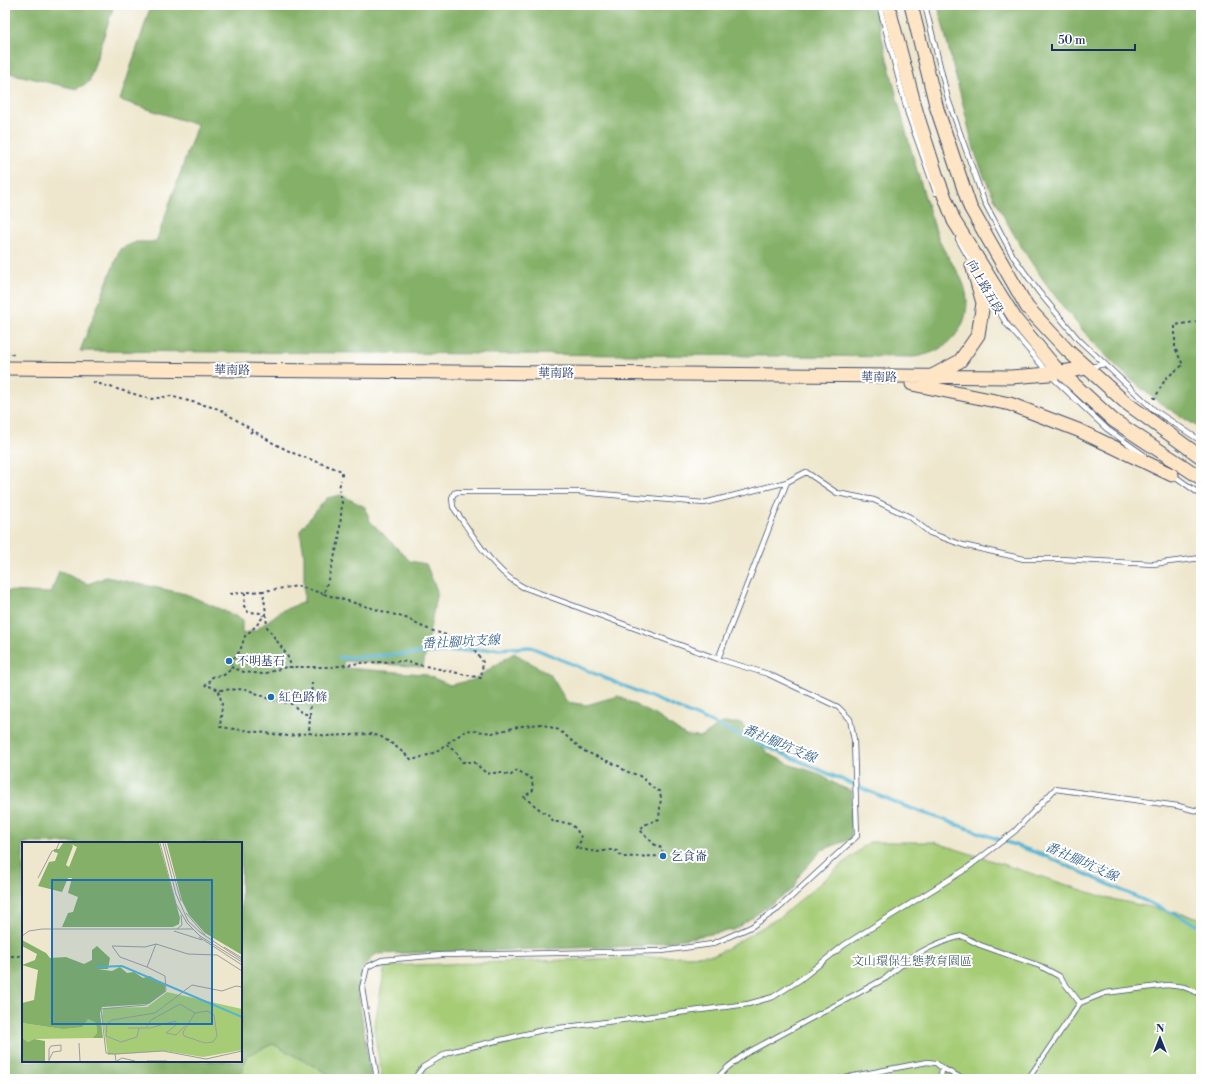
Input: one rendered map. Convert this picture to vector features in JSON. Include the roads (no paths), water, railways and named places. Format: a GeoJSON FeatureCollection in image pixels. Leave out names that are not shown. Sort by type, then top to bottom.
{"type":"FeatureCollection","features":[{"type":"Feature","properties":{"kind":"street","name":"向上路五段"},"geometry":{"type":"LineString","coordinates":[[888,5],[917,114],[937,177],[954,221],[1016,320],[1055,373],[1113,420],[1201,478]]}},
{"type":"Feature","properties":{"kind":"street","name":"向上路五段"},"geometry":{"type":"LineString","coordinates":[[911,5],[937,109],[970,207],[1026,307],[1067,350],[1125,402],[1201,457]]}},
{"type":"Feature","properties":{"kind":"street"},"geometry":{"type":"LineString","coordinates":[[930,377],[960,361],[978,335],[983,303],[972,265]]}},
{"type":"Feature","properties":{"kind":"street","name":"華南路"},"geometry":{"type":"LineString","coordinates":[[5,368],[1011,377],[1055,373],[1087,368]]}},
{"type":"Feature","properties":{"kind":"street"},"geometry":{"type":"LineString","coordinates":[[864,376],[932,387],[1010,404],[1078,430],[1172,475]]}},
{"type":"Feature","properties":{"kind":"lane"},"geometry":{"type":"LineString","coordinates":[[880,5],[908,114],[939,199]]}},
{"type":"Feature","properties":{"kind":"lane"},"geometry":{"type":"LineString","coordinates":[[925,5],[948,99],[984,201],[1013,256],[1038,292],[1078,339],[1154,410],[1201,441]]}},
{"type":"Feature","properties":{"kind":"lane","name":"向上路五段"},"geometry":{"type":"LineString","coordinates":[[942,206],[972,265],[1006,323],[1107,429],[1201,495]]}},
{"type":"Feature","properties":{"kind":"lane","name":"華南路"},"geometry":{"type":"LineString","coordinates":[[1087,368],[1105,364]]}},
{"type":"Feature","properties":{"kind":"lane"},"geometry":{"type":"LineString","coordinates":[[377,1079],[362,988],[367,967],[382,960],[434,956],[662,951],[712,944],[751,927],[778,909],[857,836],[854,740],[850,719],[838,707],[768,674],[718,659],[523,588],[512,581],[488,556],[453,507],[452,498],[454,493],[579,492],[704,503],[787,482],[806,472],[837,492],[874,500],[910,518],[930,533],[963,545],[1024,559],[1060,559],[1153,564],[1201,558]]}},
{"type":"Feature","properties":{"kind":"lane"},"geometry":{"type":"LineString","coordinates":[[718,659],[787,482]]}},
{"type":"Feature","properties":{"kind":"lane"},"geometry":{"type":"LineString","coordinates":[[414,1079],[423,1067],[449,1052],[543,1030],[748,1004],[774,997],[801,979],[844,945],[966,869],[1015,831],[1056,789],[1178,806],[1201,812]]}},
{"type":"Feature","properties":{"kind":"lane"},"geometry":{"type":"LineString","coordinates":[[716,1079],[728,1067],[745,1054],[886,978],[903,961],[949,939],[962,936],[980,945],[1040,966],[1059,976],[1080,1004]]}},
{"type":"Feature","properties":{"kind":"lane"},"geometry":{"type":"LineString","coordinates":[[1028,1079],[1080,1004],[1105,993],[1167,985],[1184,987],[1201,994]]}},
{"type":"Feature","properties":{"kind":"lane"},"geometry":{"type":"LineString","coordinates":[[838,1079],[928,1062],[936,1063],[942,1068],[963,1079]]}},
{"type":"Feature","properties":{"kind":"lane"},"geometry":{"type":"LineString","coordinates":[[941,1079],[942,1068]]}},
{"type":"Feature","properties":{"kind":"waterway","name":"番社腳坑支線"},"geometry":{"type":"LineString","coordinates":[[339,658],[531,647],[696,716],[896,803],[1043,855],[1201,926]]}},
{"type":"Feature","properties":{"kind":"place","name":"不明基石"},"geometry":{"type":"Point","coordinates":[229,661]}},
{"type":"Feature","properties":{"kind":"place","name":"紅色路條"},"geometry":{"type":"Point","coordinates":[271,697]}},
{"type":"Feature","properties":{"kind":"place","name":"乞食崙"},"geometry":{"type":"Point","coordinates":[663,856]}},
{"type":"Feature","properties":{"kind":"park label","name":"文山環保生態教育園區"},"geometry":{"type":"Point","coordinates":[912,961]}}]}
